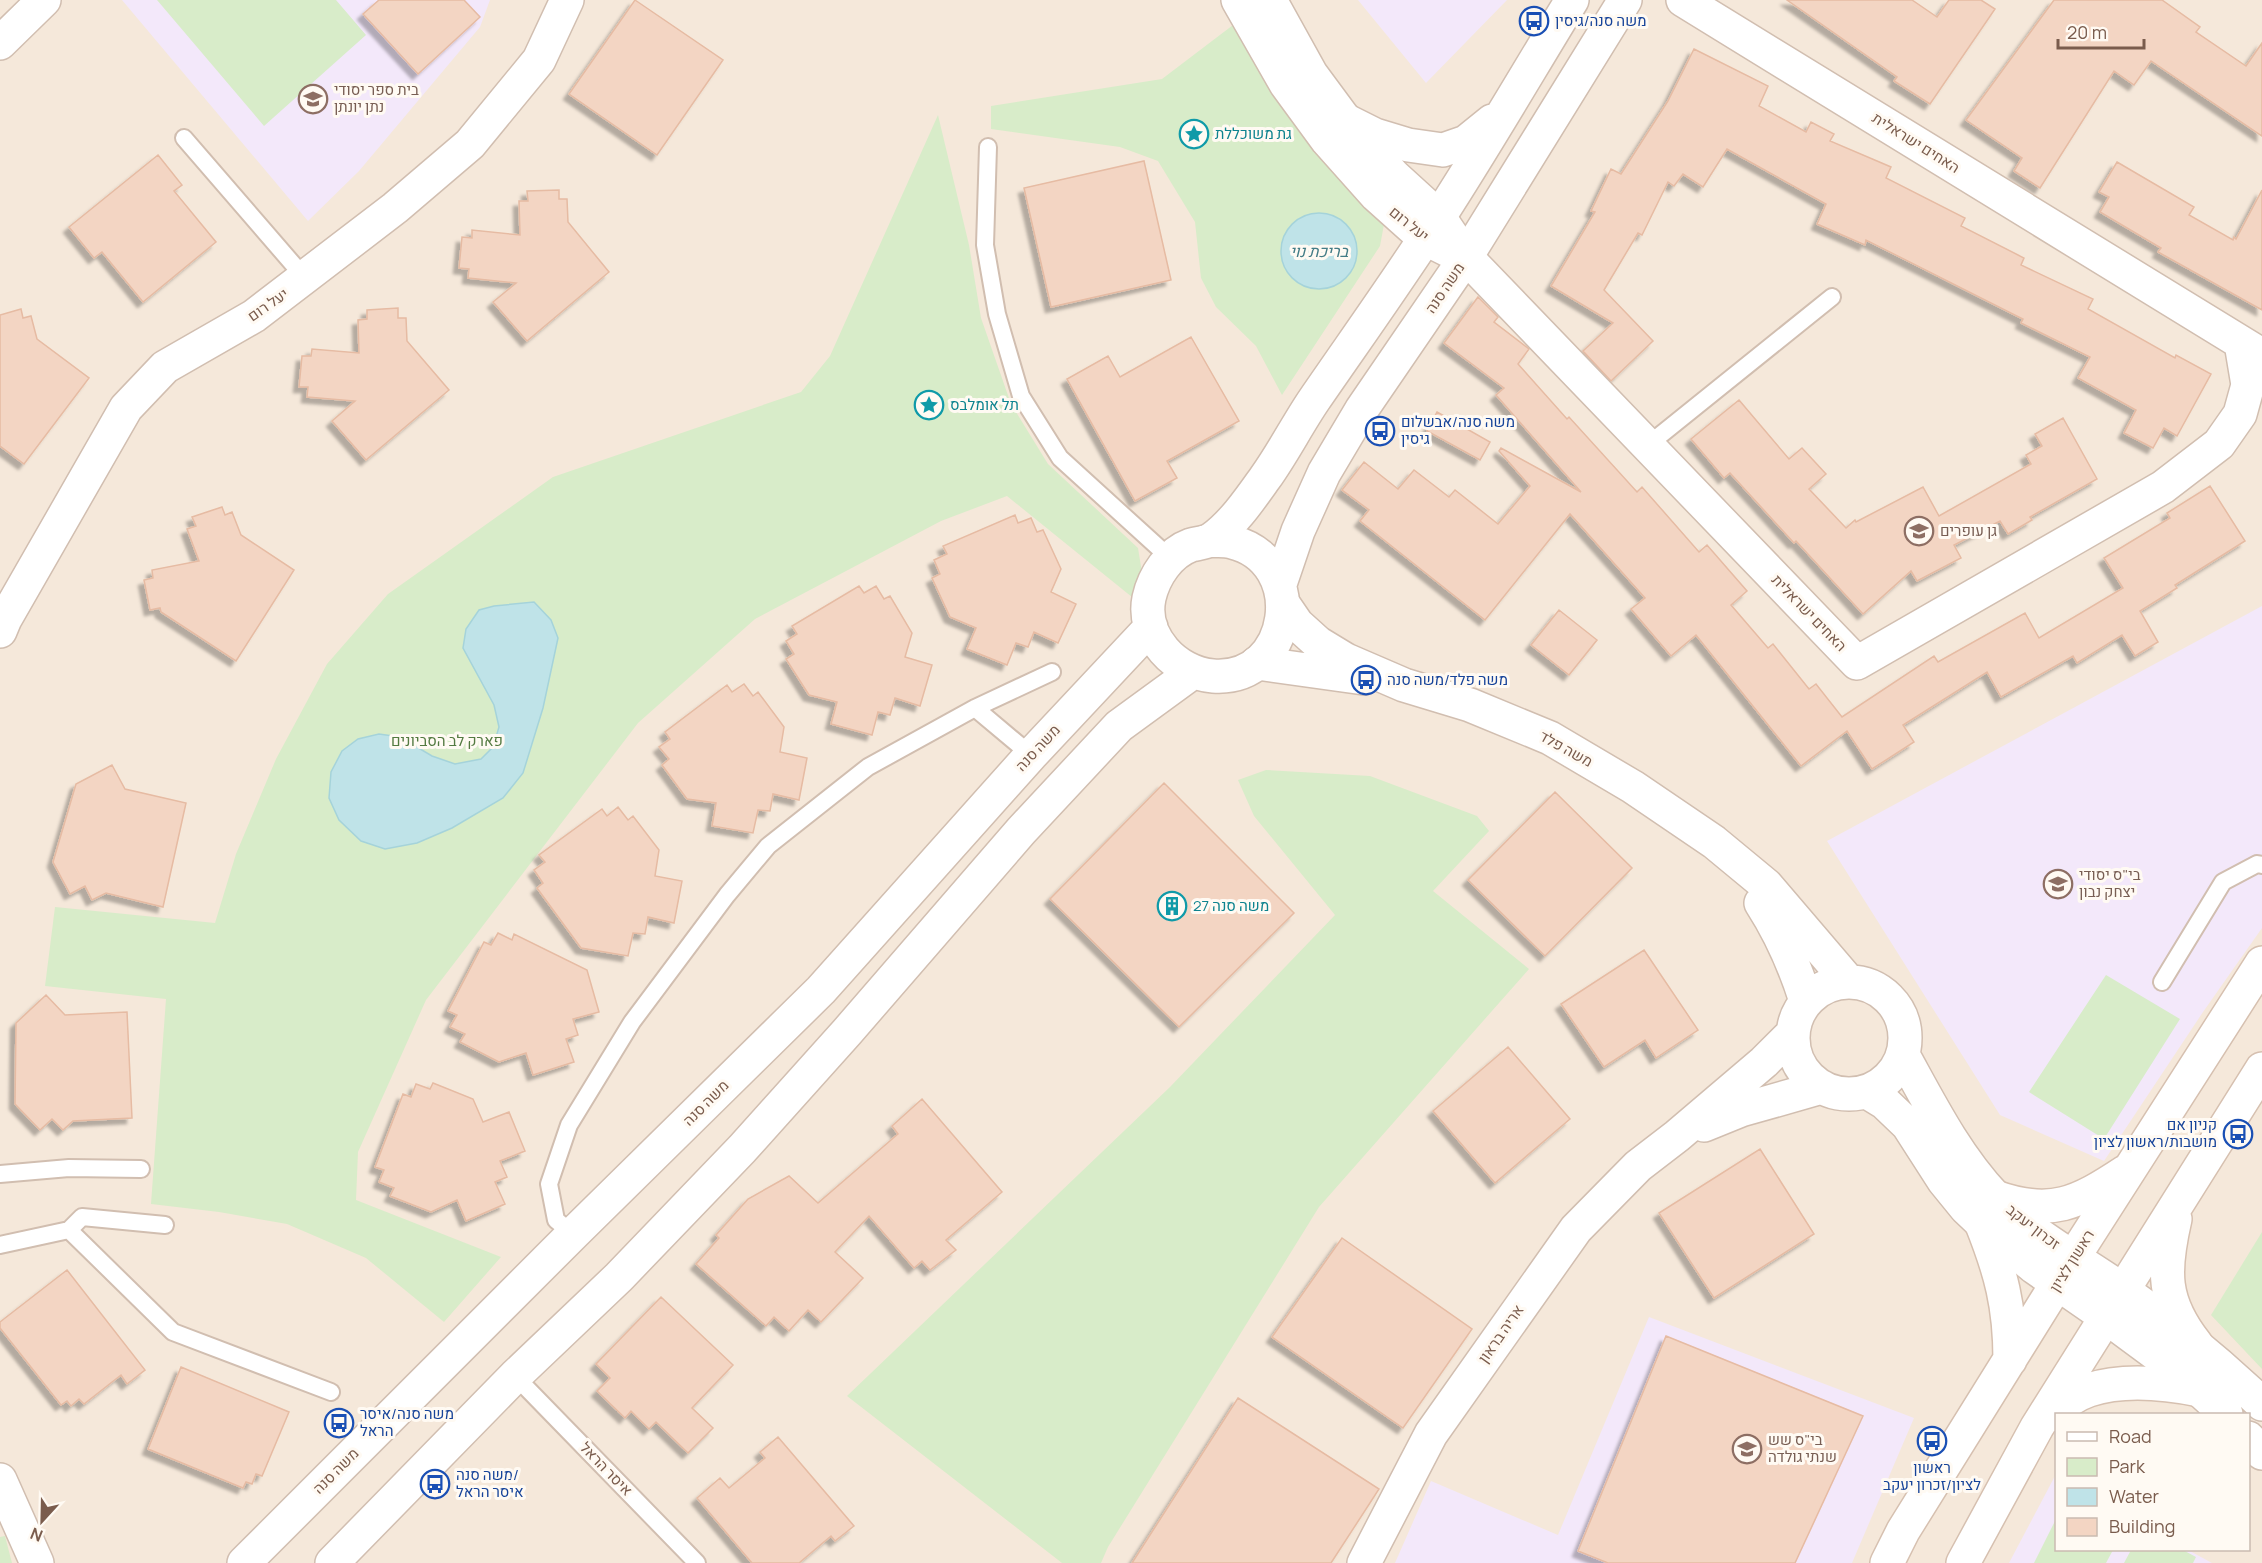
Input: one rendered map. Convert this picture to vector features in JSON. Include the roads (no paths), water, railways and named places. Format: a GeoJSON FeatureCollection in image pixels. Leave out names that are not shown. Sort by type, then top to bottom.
{"type":"FeatureCollection","features":[{"type":"Feature","properties":{"kind":"street"},"geometry":{"type":"LineString","coordinates":[[0,43],[44,0]]}},
{"type":"Feature","properties":{"kind":"street","name":"יעל רום"},"geometry":{"type":"LineString","coordinates":[[0,631],[126,408],[165,367],[255,316],[395,208],[470,144],[539,60],[567,0]]}},
{"type":"Feature","properties":{"kind":"street","name":"יעל רום"},"geometry":{"type":"LineString","coordinates":[[1238,0],[1286,84],[1327,140],[1376,195],[1431,228],[1466,257]]}},
{"type":"Feature","properties":{"kind":"street","name":"יעל רום"},"geometry":{"type":"LineString","coordinates":[[1270,0],[1311,74],[1345,120],[1394,176],[1431,228]]}},
{"type":"Feature","properties":{"kind":"street"},"geometry":{"type":"LineString","coordinates":[[1210,540],[1237,515],[1267,476],[1302,418],[1431,228],[1572,0]]}},
{"type":"Feature","properties":{"kind":"street","name":"משה סנה"},"geometry":{"type":"LineString","coordinates":[[1282,595],[1298,531],[1324,473],[1362,410],[1466,257],[1625,0]]}},
{"type":"Feature","properties":{"kind":"street","name":"האחים ישראלית"},"geometry":{"type":"LineString","coordinates":[[1466,257],[1857,663],[2163,487],[2219,444],[2240,414],[2248,385],[2251,349],[1683,0]]}},
{"type":"Feature","properties":{"kind":"street"},"geometry":{"type":"LineString","coordinates":[[1345,120],[1376,135],[1408,145],[1443,150],[1466,142],[1484,129],[1508,104]]}},
{"type":"Feature","properties":{"kind":"street"},"geometry":{"type":"LineString","coordinates":[[1210,540],[1232,542],[1252,551],[1269,565],[1282,595],[1282,627],[1272,647],[1257,663],[1237,673],[1214,676],[1193,672],[1173,660],[1157,643],[1151,627],[1149,598],[1156,577],[1170,558],[1188,546],[1210,540]]}},
{"type":"Feature","properties":{"kind":"street","name":"משה פלד"},"geometry":{"type":"LineString","coordinates":[[1282,595],[1297,624],[1318,643],[1346,660],[1404,684],[1470,705],[1550,738],[1633,787],[1714,842],[1766,885],[1848,981]]}},
{"type":"Feature","properties":{"kind":"street","name":"משה סנה"},"geometry":{"type":"LineString","coordinates":[[244,1563],[820,990],[1031,755],[1151,627]]}},
{"type":"Feature","properties":{"kind":"street","name":"משה פלד"},"geometry":{"type":"LineString","coordinates":[[1257,663],[1404,684]]}},
{"type":"Feature","properties":{"kind":"street"},"geometry":{"type":"LineString","coordinates":[[332,1563],[515,1376],[619,1276],[742,1149],[1021,831],[1119,726],[1193,672]]}},
{"type":"Feature","properties":{"kind":"street","name":"משה פלד"},"geometry":{"type":"LineString","coordinates":[[1714,842],[1743,877],[1779,930],[1797,972],[1806,1001]]}},
{"type":"Feature","properties":{"kind":"street","name":"ראשון לציון"},"geometry":{"type":"LineString","coordinates":[[1887,1563],[1903,1531],[2065,1271],[2262,963]]}},
{"type":"Feature","properties":{"kind":"street"},"geometry":{"type":"LineString","coordinates":[[1848,981],[1866,984],[1881,992],[1894,1004],[1903,1020],[1906,1037],[1903,1055],[1895,1071],[1883,1084],[1867,1092],[1847,1095],[1828,1091],[1811,1080],[1799,1065],[1792,1046],[1793,1026],[1800,1008],[1806,1001],[1813,993],[1830,984],[1848,981]]}},
{"type":"Feature","properties":{"kind":"street","name":"אריה בראון"},"geometry":{"type":"LineString","coordinates":[[1364,1563],[1431,1434],[1576,1229],[1638,1166],[1764,1062],[1793,1033]]}},
{"type":"Feature","properties":{"kind":"street","name":"זכרון יעקב"},"geometry":{"type":"LineString","coordinates":[[1903,1055],[1940,1123],[1970,1167],[1988,1210]]}},
{"type":"Feature","properties":{"kind":"street"},"geometry":{"type":"LineString","coordinates":[[1963,1563],[2037,1426],[2262,1070]]}},
{"type":"Feature","properties":{"kind":"street","name":"אריה בראון"},"geometry":{"type":"LineString","coordinates":[[1677,1136],[1741,1110],[1822,1087]]}},
{"type":"Feature","properties":{"kind":"street","name":"זכרון יעקב"},"geometry":{"type":"LineString","coordinates":[[1867,1092],[1885,1103],[1908,1125],[1944,1181],[1966,1208],[1988,1210],[2022,1222],[2065,1271],[2115,1304],[2196,1344],[2262,1404]]}},
{"type":"Feature","properties":{"kind":"street"},"geometry":{"type":"LineString","coordinates":[[2010,1360],[2010,1326],[1988,1210],[2058,1206],[2096,1191],[2131,1168]]}},
{"type":"Feature","properties":{"kind":"street"},"geometry":{"type":"LineString","coordinates":[[2179,1203],[2169,1245],[2168,1285],[2171,1302],[2180,1324],[2196,1344]]}},
{"type":"Feature","properties":{"kind":"street","name":"זכרון יעקב"},"geometry":{"type":"LineString","coordinates":[[2115,1304],[2178,1371],[2225,1413]]}},
{"type":"Feature","properties":{"kind":"street"},"geometry":{"type":"LineString","coordinates":[[2037,1426],[2064,1403],[2088,1390],[2111,1385],[2145,1384],[2180,1386],[2200,1390]]}},
{"type":"Feature","properties":{"kind":"street"},"geometry":{"type":"LineString","coordinates":[[2250,1440],[2262,1453]]}},
{"type":"Feature","properties":{"kind":"street"},"geometry":{"type":"LineString","coordinates":[[0,1480],[37,1563]]}},
{"type":"Feature","properties":{"kind":"lane"},"geometry":{"type":"LineString","coordinates":[[184,138],[305,278]]}},
{"type":"Feature","properties":{"kind":"lane"},"geometry":{"type":"LineString","coordinates":[[988,147],[985,244],[997,314],[1021,396],[1060,458],[1170,558]]}},
{"type":"Feature","properties":{"kind":"lane"},"geometry":{"type":"LineString","coordinates":[[1648,445],[1832,297]]}},
{"type":"Feature","properties":{"kind":"lane"},"geometry":{"type":"LineString","coordinates":[[573,1234],[556,1220],[549,1184],[569,1125],[632,1022],[727,895],[768,846],[868,767],[975,708],[1052,672]]}},
{"type":"Feature","properties":{"kind":"lane"},"geometry":{"type":"LineString","coordinates":[[975,708],[1031,755]]}},
{"type":"Feature","properties":{"kind":"lane"},"geometry":{"type":"LineString","coordinates":[[2162,982],[2223,882],[2257,864],[2262,864]]}},
{"type":"Feature","properties":{"kind":"lane"},"geometry":{"type":"LineString","coordinates":[[0,1174],[69,1168],[141,1169]]}},
{"type":"Feature","properties":{"kind":"lane"},"geometry":{"type":"LineString","coordinates":[[0,1245],[69,1230],[82,1217],[165,1225]]}},
{"type":"Feature","properties":{"kind":"lane"},"geometry":{"type":"LineString","coordinates":[[69,1230],[173,1332],[331,1392]]}},
{"type":"Feature","properties":{"kind":"lane","name":"איסר הראל"},"geometry":{"type":"LineString","coordinates":[[515,1376],[697,1563]]}},
{"type":"Feature","properties":{"kind":"water","name":"בריכת נוי"},"geometry":{"type":"Polygon","coordinates":[[[1319,213],[1333,216],[1346,224],[1354,237],[1357,251],[1354,265],[1346,278],[1333,286],[1319,289],[1305,286],[1292,278],[1284,265],[1281,251],[1284,237],[1292,224],[1305,216],[1319,213]]]}},
{"type":"Feature","properties":{"kind":"water"},"geometry":{"type":"Polygon","coordinates":[[[534,602],[551,620],[558,638],[543,708],[523,773],[503,798],[452,828],[417,843],[385,849],[361,841],[339,820],[329,798],[331,772],[342,751],[358,739],[379,734],[400,737],[432,756],[455,764],[481,759],[493,747],[499,727],[494,705],[463,648],[466,629],[479,610],[534,602]]]}},
{"type":"Feature","properties":{"kind":"place","name":"משה סנה/גיסין"},"geometry":{"type":"Point","coordinates":[1534,21]}},
{"type":"Feature","properties":{"kind":"place","name":"בית ספר יסודי נתן יונתן"},"geometry":{"type":"Point","coordinates":[313,99]}},
{"type":"Feature","properties":{"kind":"place","name":"גת משוכללת"},"geometry":{"type":"Point","coordinates":[1194,134]}},
{"type":"Feature","properties":{"kind":"place","name":"תל אומלבס"},"geometry":{"type":"Point","coordinates":[929,405]}},
{"type":"Feature","properties":{"kind":"place","name":"משה סנה/אבשלום גיסין"},"geometry":{"type":"Point","coordinates":[1380,431]}},
{"type":"Feature","properties":{"kind":"place","name":"גן עופרים"},"geometry":{"type":"Point","coordinates":[1919,531]}},
{"type":"Feature","properties":{"kind":"place","name":"משה פלד/משה סנה"},"geometry":{"type":"Point","coordinates":[1366,680]}},
{"type":"Feature","properties":{"kind":"place","name":"בי\"ס יסודי יצחק נבון"},"geometry":{"type":"Point","coordinates":[2058,884]}},
{"type":"Feature","properties":{"kind":"place","name":"משה סנה 27"},"geometry":{"type":"Point","coordinates":[1172,906]}},
{"type":"Feature","properties":{"kind":"place","name":"קניון אם מושבות/ראשון לציון"},"geometry":{"type":"Point","coordinates":[2238,1134]}},
{"type":"Feature","properties":{"kind":"place","name":"משה סנה/איסר הראל"},"geometry":{"type":"Point","coordinates":[339,1423]}},
{"type":"Feature","properties":{"kind":"place","name":"ראשון לציון/זכרון יעקב"},"geometry":{"type":"Point","coordinates":[1932,1441]}},
{"type":"Feature","properties":{"kind":"place","name":"בי\"ס שש שנתי גולדה"},"geometry":{"type":"Point","coordinates":[1747,1449]}},
{"type":"Feature","properties":{"kind":"place","name":"משה סנה/ איסר הראל"},"geometry":{"type":"Point","coordinates":[435,1484]}},
{"type":"Feature","properties":{"kind":"park label","name":"פארק לב הסביונים"},"geometry":{"type":"Point","coordinates":[447,741]}}]}
